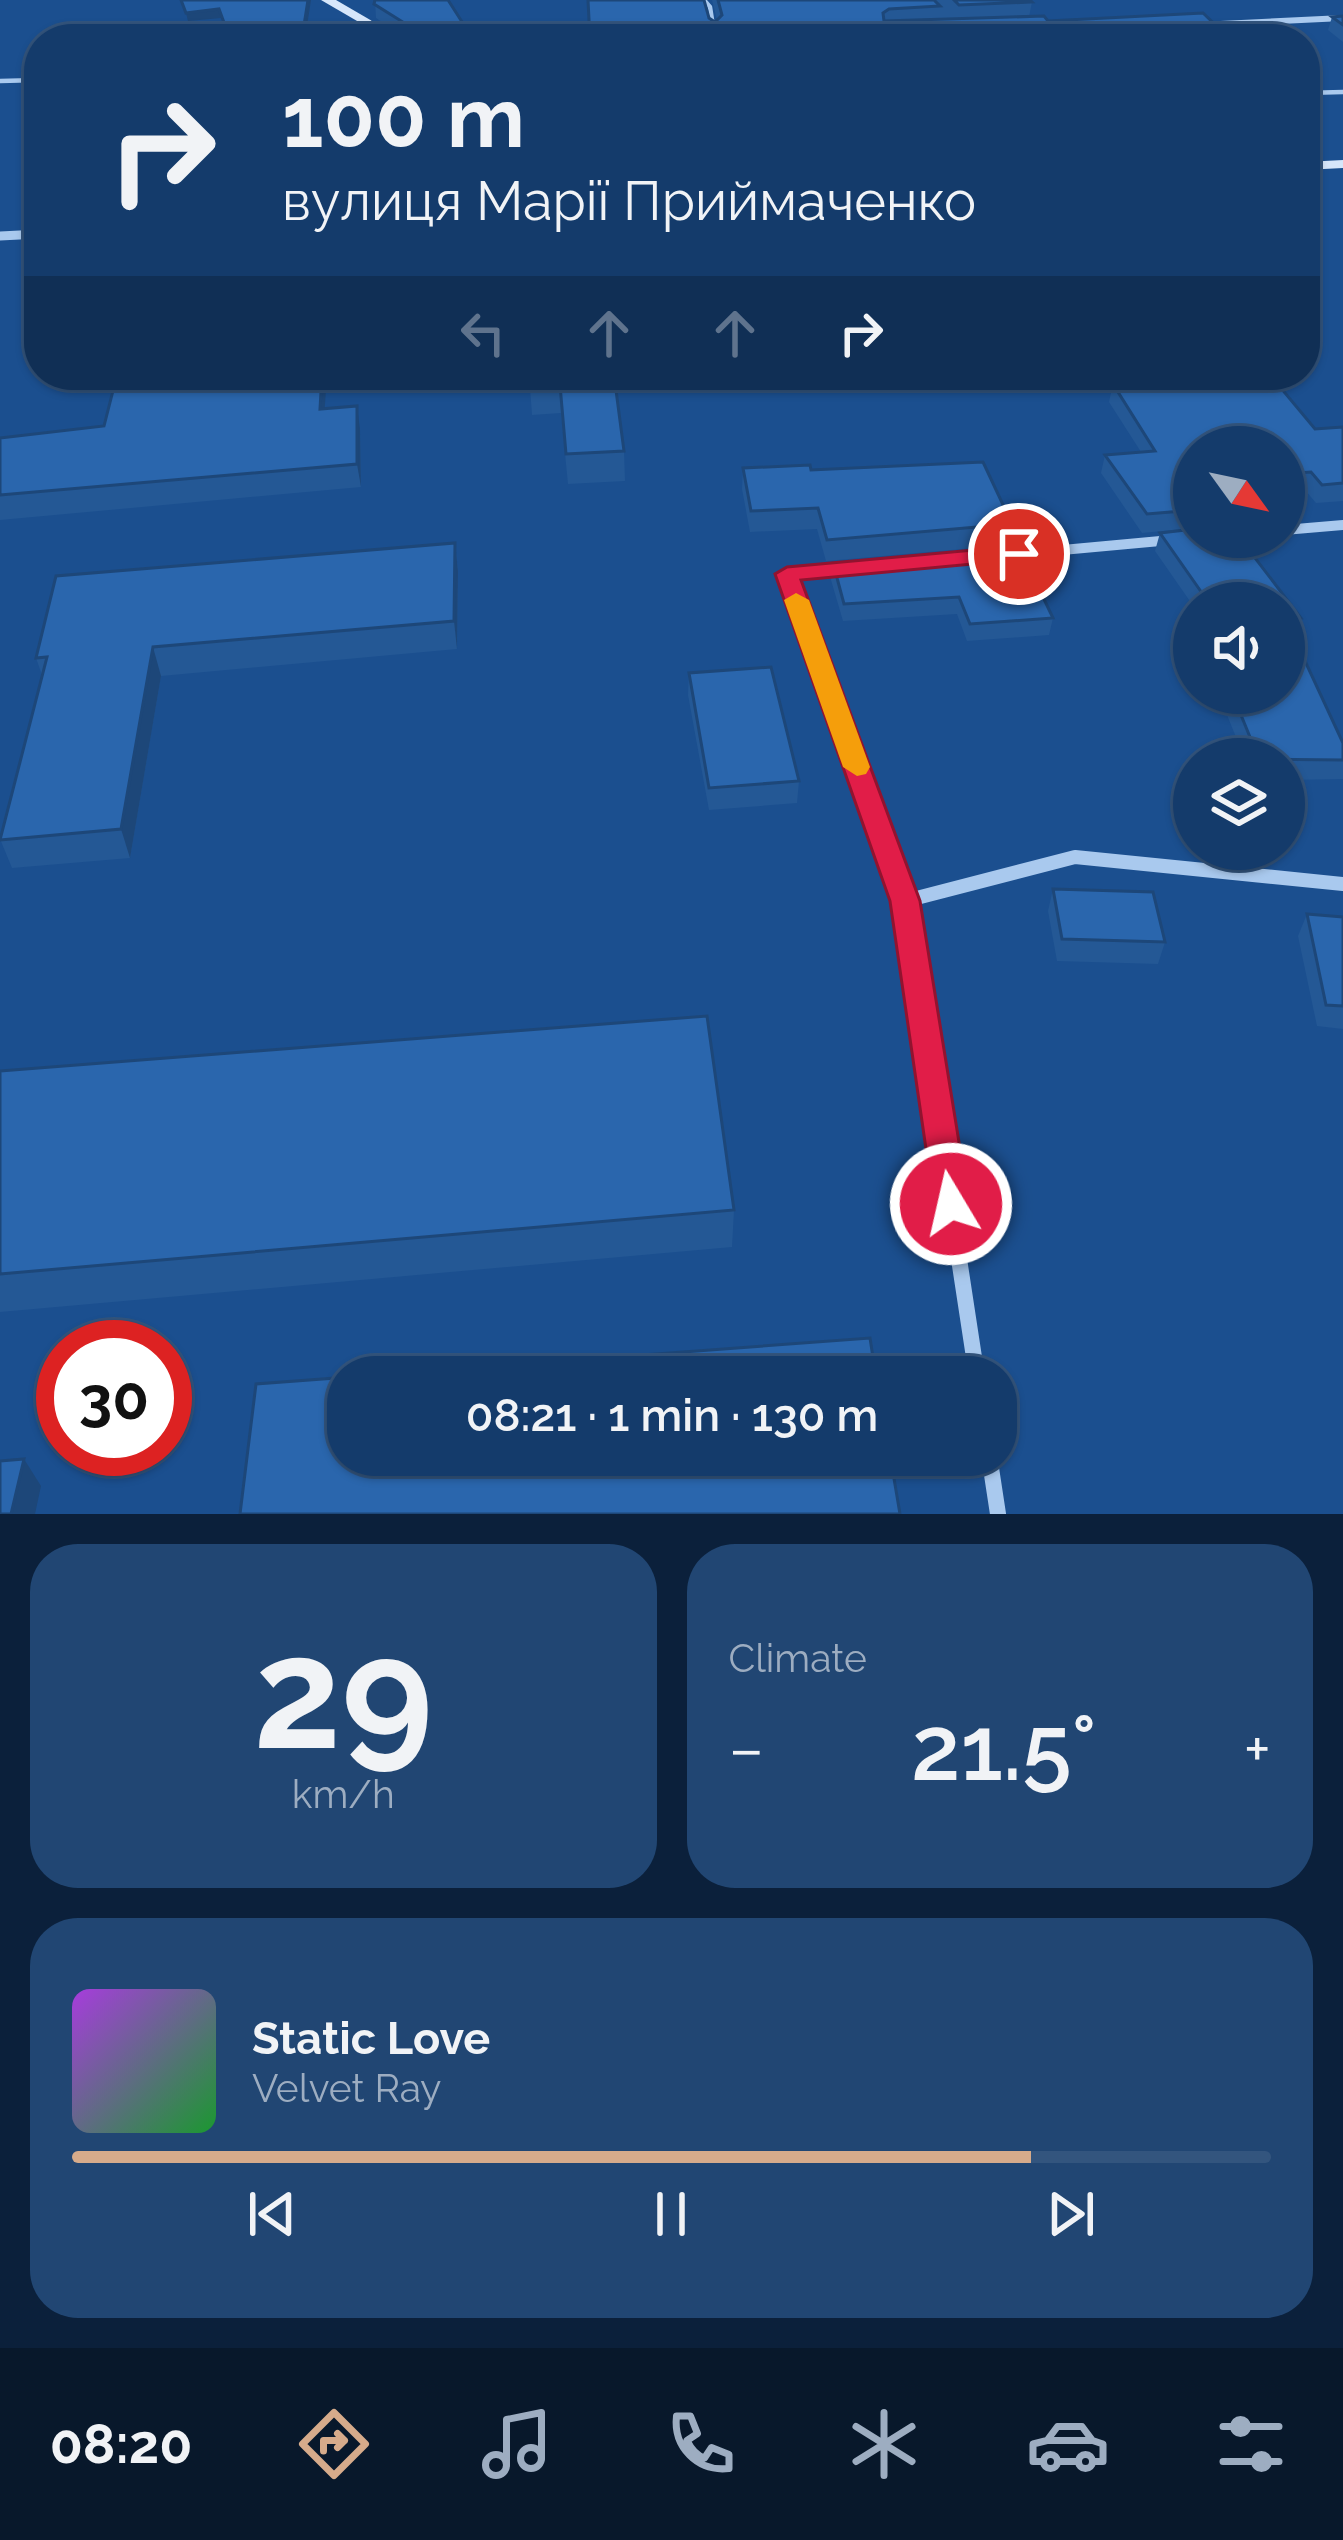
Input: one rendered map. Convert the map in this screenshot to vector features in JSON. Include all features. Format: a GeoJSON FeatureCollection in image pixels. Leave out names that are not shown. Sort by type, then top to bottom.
{"type":"FeatureCollection","features":[{"type":"Feature","properties":{"kind":"main road"},"geometry":{"type":"LineString","coordinates":[[327,0],[370,24]]}},
{"type":"Feature","properties":{"kind":"street"},"geometry":{"type":"LineString","coordinates":[[1214,24],[1343,18]]}},
{"type":"Feature","properties":{"kind":"street"},"geometry":{"type":"LineString","coordinates":[[1305,528],[1343,525]]}},
{"type":"Feature","properties":{"kind":"street"},"geometry":{"type":"LineString","coordinates":[[996,556],[1173,540]]}},
{"type":"Feature","properties":{"kind":"street"},"geometry":{"type":"LineString","coordinates":[[856,568],[787,574],[905,901],[974,1356]]}},
{"type":"Feature","properties":{"kind":"street"},"geometry":{"type":"LineString","coordinates":[[905,901],[1075,857],[1343,884]]}},
{"type":"Feature","properties":{"kind":"street"},"geometry":{"type":"LineString","coordinates":[[992,1476],[998,1514]]}},
{"type":"Feature","properties":{"kind":"building"},"geometry":{"type":"Polygon","coordinates":[[[181,0],[308,0],[304,24],[224,24],[219,9],[186,13],[181,0]]]}},
{"type":"Feature","properties":{"kind":"building"},"geometry":{"type":"Polygon","coordinates":[[[375,0],[448,0],[463,24],[406,24],[374,4],[375,0]]]}},
{"type":"Feature","properties":{"kind":"building"},"geometry":{"type":"Polygon","coordinates":[[[588,0],[704,0],[715,22],[722,15],[718,0],[934,0],[940,6],[889,9],[883,13],[884,21],[1044,16],[1048,21],[1203,13],[1214,24],[589,24],[588,0]]]}},
{"type":"Feature","properties":{"kind":"building"},"geometry":{"type":"Polygon","coordinates":[[[954,0],[1030,0],[1032,2],[959,5],[954,0]]]}},
{"type":"Feature","properties":{"kind":"building"},"geometry":{"type":"Polygon","coordinates":[[[113,390],[321,390],[320,409],[357,406],[357,464],[0,495],[0,438],[104,426],[113,390]]]}},
{"type":"Feature","properties":{"kind":"building"},"geometry":{"type":"Polygon","coordinates":[[[560,390],[616,390],[624,451],[566,454],[560,390]]]}},
{"type":"Feature","properties":{"kind":"building"},"geometry":{"type":"Polygon","coordinates":[[[1117,390],[1282,390],[1315,429],[1343,427],[1343,483],[1322,485],[1311,472],[1305,472],[1305,426],[1173,426],[1173,512],[1147,514],[1105,455],[1155,451],[1117,390]]]}},
{"type":"Feature","properties":{"kind":"building"},"geometry":{"type":"Polygon","coordinates":[[[983,462],[1012,524],[827,540],[818,508],[751,511],[743,468],[810,465],[811,470],[983,462]]]}},
{"type":"Feature","properties":{"kind":"building"},"geometry":{"type":"Polygon","coordinates":[[[1173,531],[1173,552],[1160,533],[1173,531]]]}},
{"type":"Feature","properties":{"kind":"building"},"geometry":{"type":"Polygon","coordinates":[[[455,543],[454,621],[153,647],[121,829],[0,840],[47,657],[36,658],[56,576],[455,543]]]}},
{"type":"Feature","properties":{"kind":"building"},"geometry":{"type":"Polygon","coordinates":[[[1019,547],[1053,618],[970,624],[959,597],[844,604],[833,563],[1019,547]]]}},
{"type":"Feature","properties":{"kind":"building"},"geometry":{"type":"Polygon","coordinates":[[[1178,558],[1255,558],[1273,582],[1194,582],[1178,558]]]}},
{"type":"Feature","properties":{"kind":"building"},"geometry":{"type":"Polygon","coordinates":[[[1305,661],[1343,743],[1343,760],[1305,760],[1305,738],[1250,738],[1241,714],[1305,714],[1305,661]]]}},
{"type":"Feature","properties":{"kind":"building"},"geometry":{"type":"Polygon","coordinates":[[[771,667],[799,781],[709,788],[689,673],[771,667]]]}},
{"type":"Feature","properties":{"kind":"building"},"geometry":{"type":"Polygon","coordinates":[[[1053,889],[1153,892],[1165,942],[1062,939],[1053,889]]]}},
{"type":"Feature","properties":{"kind":"building"},"geometry":{"type":"Polygon","coordinates":[[[1307,914],[1343,917],[1343,1006],[1326,1005],[1307,914]]]}},
{"type":"Feature","properties":{"kind":"building"},"geometry":{"type":"Polygon","coordinates":[[[707,1016],[734,1210],[0,1274],[0,1071],[707,1016]]]}},
{"type":"Feature","properties":{"kind":"building"},"geometry":{"type":"Polygon","coordinates":[[[870,1338],[873,1356],[630,1356],[870,1338]]]}},
{"type":"Feature","properties":{"kind":"building"},"geometry":{"type":"Polygon","coordinates":[[[327,1379],[327,1476],[894,1476],[900,1514],[240,1514],[256,1384],[327,1379]]]}},
{"type":"Feature","properties":{"kind":"building"},"geometry":{"type":"Polygon","coordinates":[[[24,1459],[11,1514],[0,1514],[0,1461],[24,1459]]]}},
{"type":"Feature","properties":{"kind":"slow traffic"},"geometry":{"type":"LineString","coordinates":[[796,600],[857,767]]}},
{"type":"Feature","properties":{"kind":"route"},"geometry":{"type":"LineString","coordinates":[[951,1204],[905,901],[787,574],[1019,554]]}}]}
